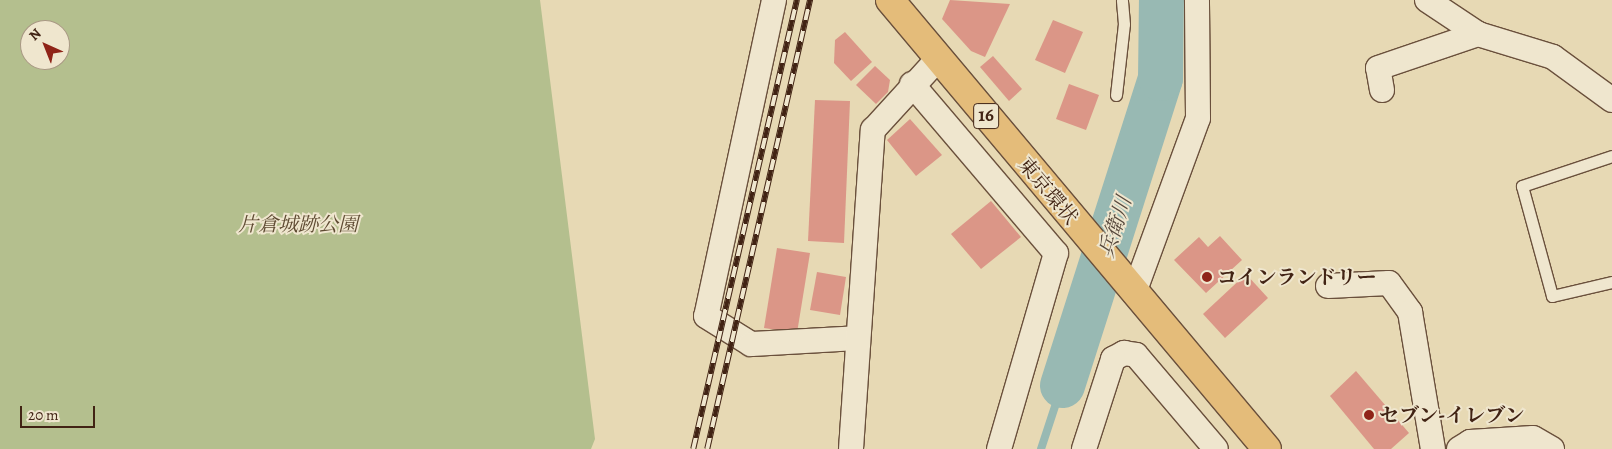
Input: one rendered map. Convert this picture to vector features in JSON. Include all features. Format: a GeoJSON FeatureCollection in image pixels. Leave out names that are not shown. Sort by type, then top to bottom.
{"type":"FeatureCollection","features":[{"type":"Feature","properties":{"kind":"highway","name":"東京環状"},"geometry":{"type":"LineString","coordinates":[[890,0],[937,60],[1267,449]]}},
{"type":"Feature","properties":{"kind":"street"},"geometry":{"type":"LineString","coordinates":[[774,0],[706,316],[751,344],[858,338]]}},
{"type":"Feature","properties":{"kind":"street"},"geometry":{"type":"LineString","coordinates":[[1127,284],[1198,118],[1197,0]]}},
{"type":"Feature","properties":{"kind":"street"},"geometry":{"type":"LineString","coordinates":[[1427,0],[1478,34],[1553,57],[1612,100]]}},
{"type":"Feature","properties":{"kind":"street"},"geometry":{"type":"LineString","coordinates":[[1382,90],[1378,68],[1478,34]]}},
{"type":"Feature","properties":{"kind":"street"},"geometry":{"type":"LineString","coordinates":[[851,449],[873,130],[912,84],[937,60]]}},
{"type":"Feature","properties":{"kind":"street"},"geometry":{"type":"LineString","coordinates":[[912,84],[1056,253],[999,449]]}},
{"type":"Feature","properties":{"kind":"street"},"geometry":{"type":"LineString","coordinates":[[1328,286],[1389,283],[1410,312],[1433,449]]}},
{"type":"Feature","properties":{"kind":"street"},"geometry":{"type":"LineString","coordinates":[[1084,449],[1113,358],[1124,353],[1136,355],[1216,449]]}},
{"type":"Feature","properties":{"kind":"street"},"geometry":{"type":"LineString","coordinates":[[1459,449],[1470,442],[1533,438],[1552,449]]}},
{"type":"Feature","properties":{"kind":"lane"},"geometry":{"type":"LineString","coordinates":[[1116,95],[1124,24],[1122,0]]}},
{"type":"Feature","properties":{"kind":"lane"},"geometry":{"type":"LineString","coordinates":[[1612,156],[1522,186],[1552,296],[1612,282]]}},
{"type":"Feature","properties":{"kind":"green space","name":"片倉城跡公園"},"geometry":{"type":"Polygon","coordinates":[[[0,0],[540,0],[595,439],[591,449],[0,449],[0,0]]]}},
{"type":"Feature","properties":{"kind":"building"},"geometry":{"type":"Polygon","coordinates":[[[950,0],[1010,4],[985,57],[971,51],[942,19],[950,0]]]}},
{"type":"Feature","properties":{"kind":"building"},"geometry":{"type":"Polygon","coordinates":[[[1053,20],[1083,32],[1065,73],[1035,60],[1053,20]]]}},
{"type":"Feature","properties":{"kind":"building"},"geometry":{"type":"Polygon","coordinates":[[[845,32],[872,62],[851,81],[834,63],[835,40],[845,32]]]}},
{"type":"Feature","properties":{"kind":"building"},"geometry":{"type":"Polygon","coordinates":[[[993,56],[1022,89],[1009,101],[980,67],[993,56]]]}},
{"type":"Feature","properties":{"kind":"building"},"geometry":{"type":"Polygon","coordinates":[[[875,66],[890,80],[888,92],[876,104],[856,85],[875,66]]]}},
{"type":"Feature","properties":{"kind":"building"},"geometry":{"type":"Polygon","coordinates":[[[1069,84],[1099,95],[1086,130],[1056,119],[1069,84]]]}},
{"type":"Feature","properties":{"kind":"building"},"geometry":{"type":"Polygon","coordinates":[[[815,100],[850,101],[844,243],[808,241],[815,100]]]}},
{"type":"Feature","properties":{"kind":"building"},"geometry":{"type":"Polygon","coordinates":[[[910,119],[942,155],[916,176],[887,140],[910,119]]]}},
{"type":"Feature","properties":{"kind":"building"},"geometry":{"type":"Polygon","coordinates":[[[991,201],[1021,237],[981,269],[951,234],[991,201]]]}},
{"type":"Feature","properties":{"kind":"building","name":"コインランドリー"},"geometry":{"type":"Polygon","coordinates":[[[1220,236],[1242,260],[1206,293],[1174,260],[1199,237],[1208,247],[1220,236]]]}},
{"type":"Feature","properties":{"kind":"building"},"geometry":{"type":"Polygon","coordinates":[[[777,248],[810,253],[797,333],[764,328],[777,248]]]}},
{"type":"Feature","properties":{"kind":"building"},"geometry":{"type":"Polygon","coordinates":[[[817,272],[846,277],[840,315],[810,310],[817,272]]]}},
{"type":"Feature","properties":{"kind":"building"},"geometry":{"type":"Polygon","coordinates":[[[1246,274],[1268,298],[1225,338],[1203,314],[1246,274]]]}},
{"type":"Feature","properties":{"kind":"building","name":"セブン-イレブン"},"geometry":{"type":"Polygon","coordinates":[[[1356,371],[1409,433],[1391,449],[1374,449],[1330,396],[1356,371]]]}},
{"type":"Feature","properties":{"kind":"waterway","name":"兵衛川"},"geometry":{"type":"LineString","coordinates":[[1062,385],[1160,78],[1161,0]]}},
{"type":"Feature","properties":{"kind":"waterway","name":"兵衛川"},"geometry":{"type":"LineString","coordinates":[[1041,449],[1062,385]]}},
{"type":"Feature","properties":{"kind":"railway"},"geometry":{"type":"LineString","coordinates":[[693,449],[797,0]]}},
{"type":"Feature","properties":{"kind":"railway"},"geometry":{"type":"LineString","coordinates":[[707,449],[810,0]]}},
{"type":"Feature","properties":{"kind":"place","name":"コインランドリー"},"geometry":{"type":"Point","coordinates":[1207,277]}},
{"type":"Feature","properties":{"kind":"place","name":"セブン-イレブン"},"geometry":{"type":"Point","coordinates":[1369,415]}}]}
